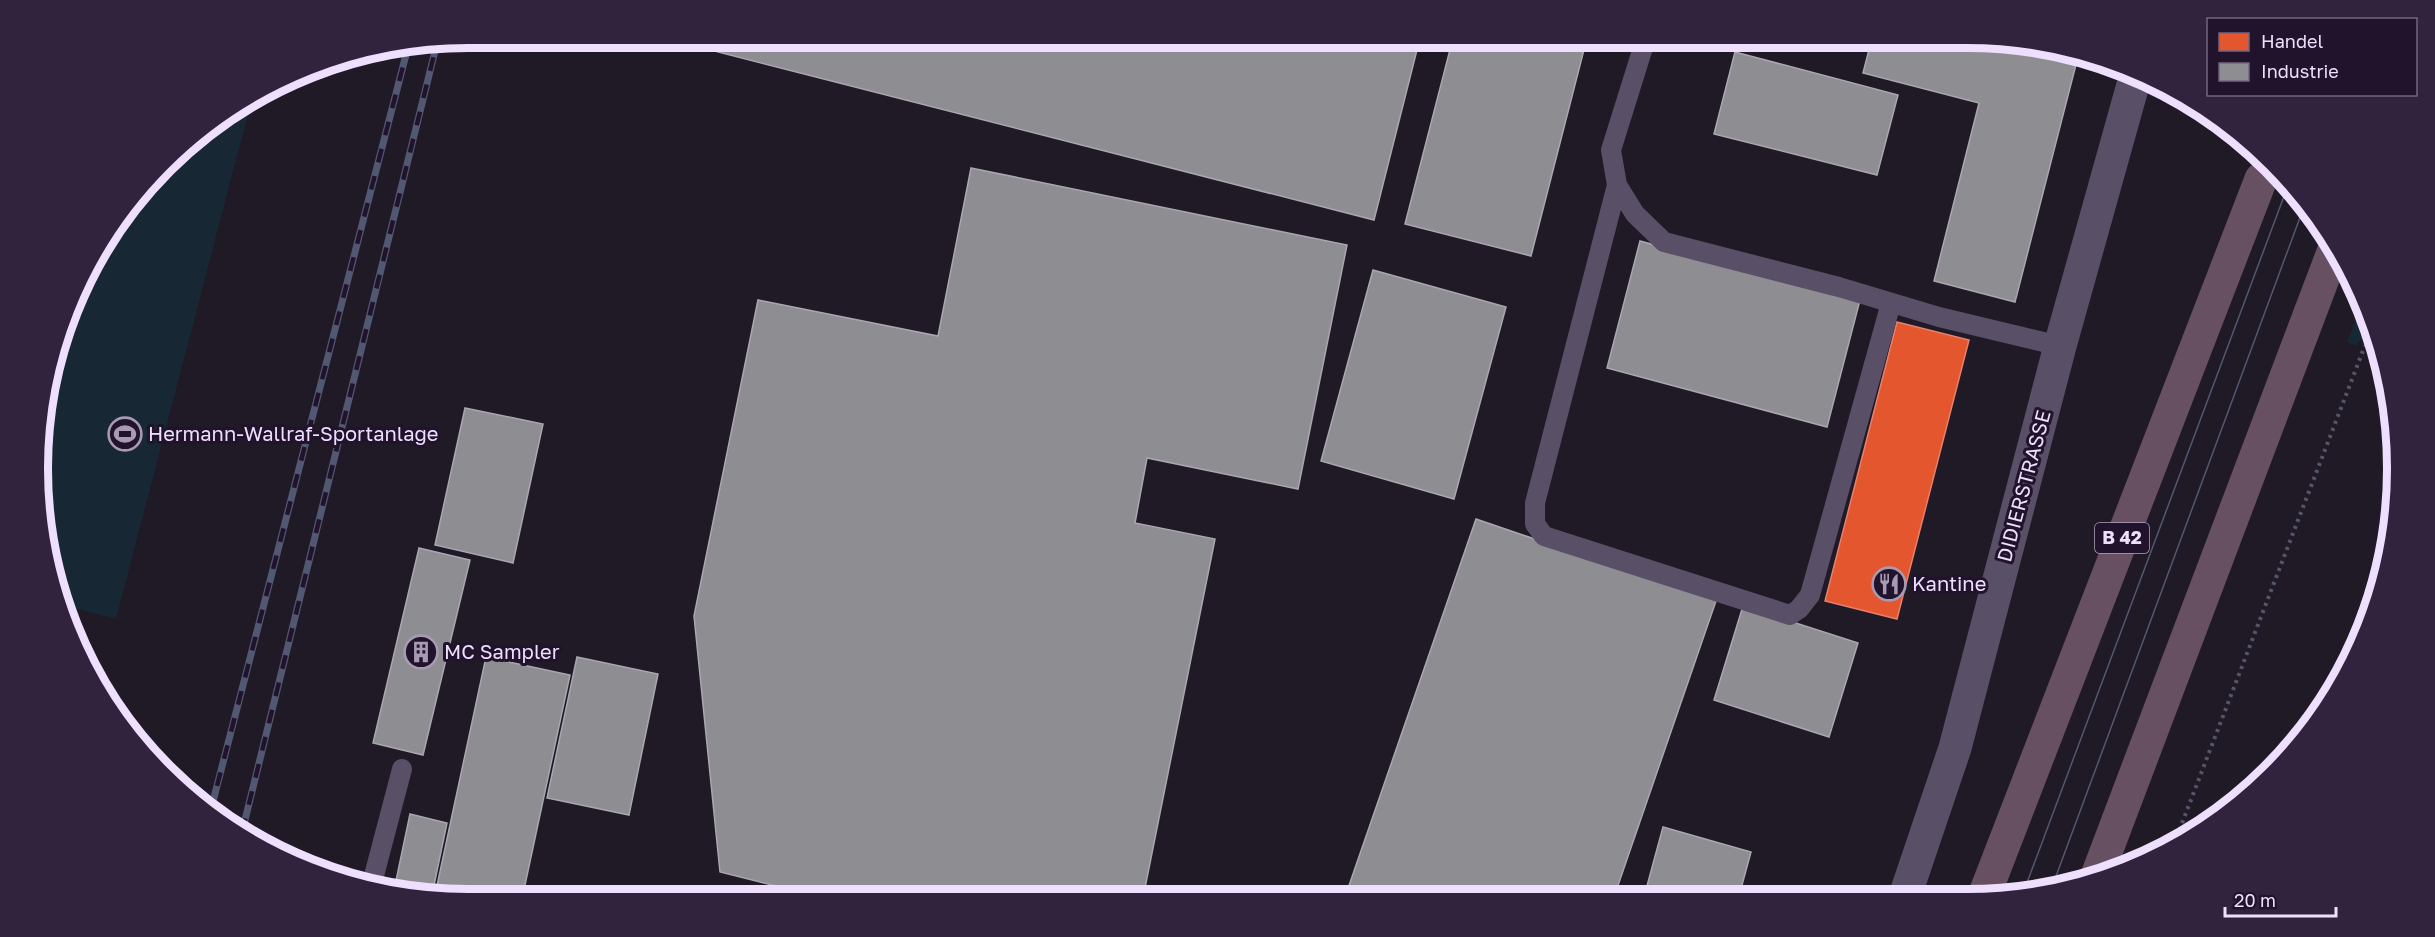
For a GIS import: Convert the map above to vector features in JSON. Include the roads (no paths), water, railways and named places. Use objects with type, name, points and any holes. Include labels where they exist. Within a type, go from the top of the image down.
[{"type":"highway","name":"B 42","points":[[1987,888],[2261,179]]},
{"type":"highway","points":[[2100,868],[2331,258]]},
{"type":"street","name":"DIDIERSTRASSE","points":[[1907,889],[1954,748],[2060,346],[2134,83]]},
{"type":"lane","points":[[1643,48],[1611,150],[1617,185],[1635,214],[1664,242],[1940,317],[2060,346]]},
{"type":"lane","points":[[1617,185],[1535,503],[1535,524],[1544,536],[1790,615],[1799,609],[1810,595],[1891,303]]},
{"type":"lane","points":[[373,878],[402,769]]},
{"type":"tram line","points":[[2026,884],[2285,194]]},
{"type":"tram line","points":[[2055,880],[2301,215]]},
{"type":"railway","points":[[244,824],[435,50]]},
{"type":"railway","points":[[213,802],[406,53]]},
{"type":"place","name":"Hermann-Wallraf-Sportanlage","points":[[125,434]]},
{"type":"place","name":"Kantine","points":[[1889,584]]},
{"type":"place","name":"MC Sampler","points":[[421,652]]}]
